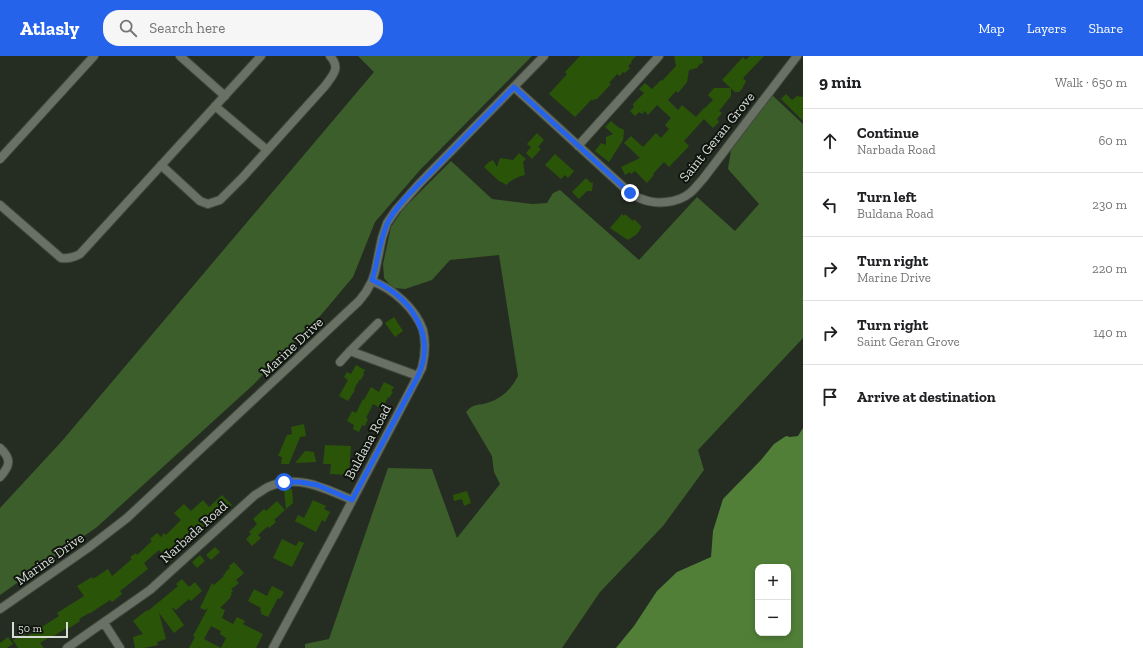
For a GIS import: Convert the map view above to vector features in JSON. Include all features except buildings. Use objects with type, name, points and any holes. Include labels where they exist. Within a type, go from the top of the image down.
[{"type":"street","points":[[0,159],[94,56]]},
{"type":"street","points":[[180,56],[225,96]]},
{"type":"street","points":[[0,205],[61,258],[74,258],[80,254],[261,56]]},
{"type":"street","points":[[161,165],[200,201],[208,204],[220,200],[243,177],[325,86],[334,74],[335,64],[330,56]]},
{"type":"street","name":"Marine Drive","points":[[0,610],[88,548],[127,518],[359,301],[366,292],[372,280],[382,238],[387,224],[396,210],[544,56]]},
{"type":"street","points":[[578,146],[659,56]]},
{"type":"street","name":"Saint Geran Grove","points":[[514,87],[625,189],[642,200],[654,203],[679,199],[689,194],[703,179],[797,56]]},
{"type":"street","points":[[215,106],[267,150]]},
{"type":"street","name":"Buldana Road","points":[[273,648],[422,368],[425,345],[423,331],[418,321],[400,298],[387,288],[372,280]]},
{"type":"street","points":[[340,362],[378,323]]},
{"type":"street","points":[[350,351],[418,376]]},
{"type":"street","points":[[0,448],[7,455],[8,464],[7,469],[0,477]]},
{"type":"street","name":"Narbada Road","points":[[67,648],[150,590],[255,495],[268,487],[284,482],[300,482],[317,485],[352,500]]},
{"type":"street","points":[[104,623],[120,648]]},
{"type":"shaded area","points":[[358,56],[532,56],[420,170],[375,222],[353,277],[321,315],[253,385],[97,527],[0,595],[0,508],[62,441],[374,72]]},
{"type":"shaded area","points":[[772,95],[803,124],[803,338],[698,450],[704,470],[663,526],[600,592],[562,648],[305,648],[305,644],[329,639],[388,468],[432,469],[457,538],[500,484],[494,472],[492,456],[466,412],[474,406],[484,404],[502,396],[518,376],[499,255],[450,260],[432,280],[405,289],[394,288],[384,278],[383,264],[391,227],[403,209],[451,161],[492,199],[532,204],[547,203],[553,193],[560,190],[639,260],[697,197],[735,231],[759,204],[728,169],[731,150]]},
{"type":"shaded area","points":[[803,428],[803,648],[616,648],[634,626],[657,591],[677,572],[711,557],[713,531],[723,499],[761,460],[774,444],[786,436],[798,436]]},
{"type":"route","points":[[284,482],[300,482],[317,485],[352,500],[418,376],[422,368],[424,358],[425,345],[423,331],[418,321],[403,301],[387,288],[372,280],[382,238],[387,224],[396,210],[419,184],[514,87],[630,193]]}]
